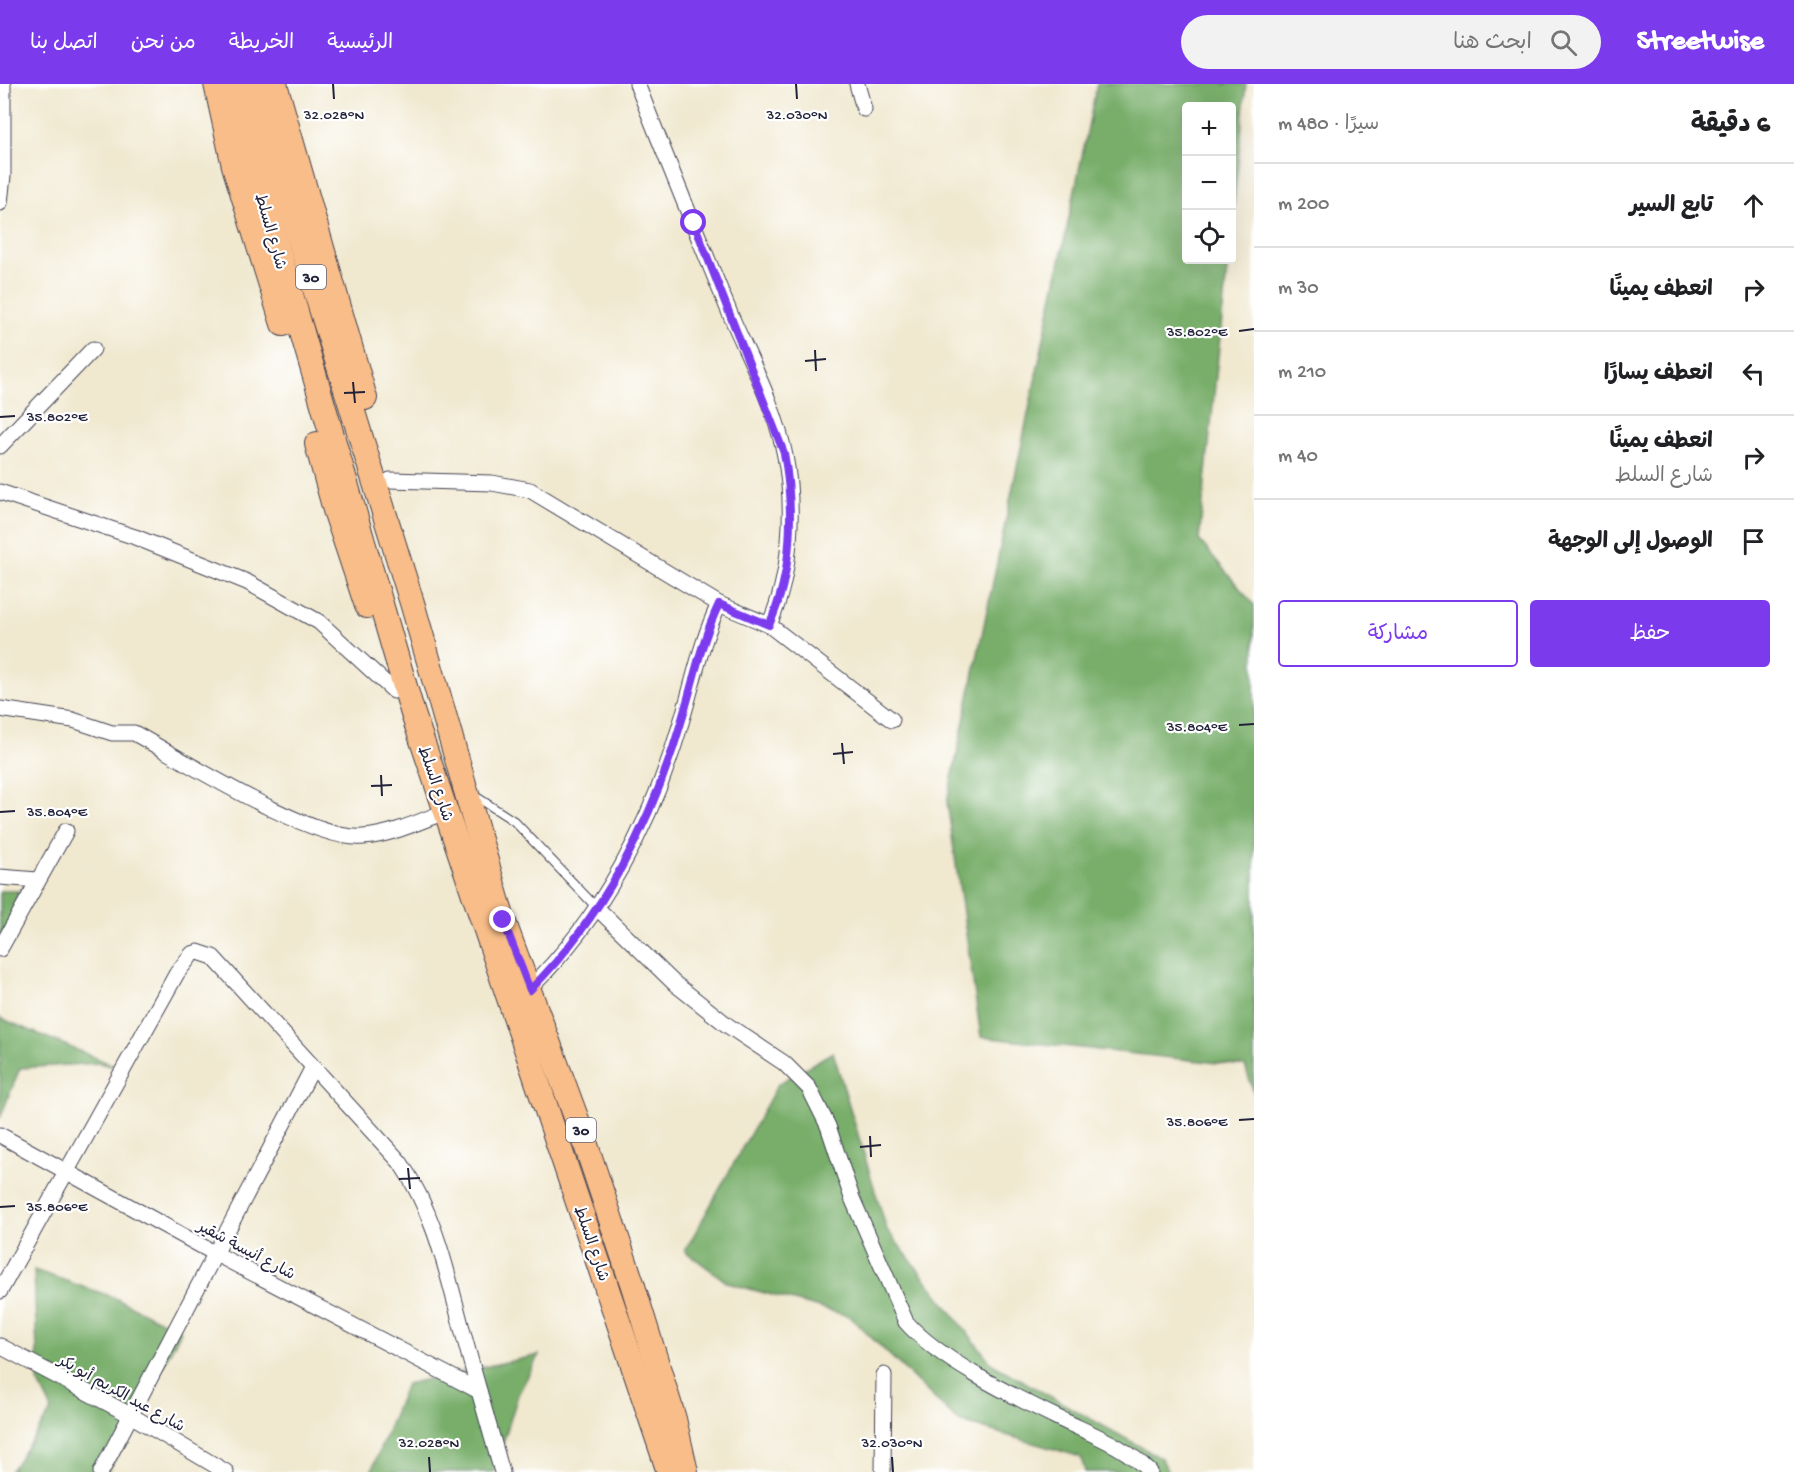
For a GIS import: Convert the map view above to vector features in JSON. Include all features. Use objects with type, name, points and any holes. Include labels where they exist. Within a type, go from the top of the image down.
[{"type":"main road","points":[[216,84],[234,166],[308,410],[335,510],[420,765],[443,802]]},
{"type":"main road","name":"شارع السلط","points":[[234,84],[251,157],[413,714],[511,1009],[621,1323],[669,1472]]},
{"type":"main road","name":"شارع السلط","points":[[255,84],[275,158],[380,474],[434,625],[443,711],[503,920],[583,1136],[633,1286],[674,1419],[687,1472]]},
{"type":"main road","points":[[275,84],[380,474]]},
{"type":"street","points":[[0,203],[3,176],[3,84]]},
{"type":"street","points":[[637,84],[757,378],[784,453],[789,500],[786,569],[782,596],[769,625]]},
{"type":"street","points":[[857,84],[864,109]]},
{"type":"street","points":[[0,446],[93,349]]},
{"type":"street","points":[[380,474],[492,483],[530,490],[719,604],[769,625],[892,720]]},
{"type":"street","points":[[0,492],[145,540],[247,582],[319,621],[394,692]]},
{"type":"street","points":[[530,990],[554,966],[597,908],[627,857],[655,798],[681,725],[699,653],[719,604]]},
{"type":"street","points":[[0,709],[73,720],[112,733],[134,733],[276,809],[332,834],[361,838],[381,834],[443,802]]},
{"type":"street","points":[[0,950],[66,831]]},
{"type":"street","points":[[0,878],[37,880]]},
{"type":"street","points":[[597,908],[682,989],[727,1025],[777,1057],[809,1088],[828,1126],[852,1198],[901,1311],[906,1322],[918,1336],[965,1367],[1055,1417],[1120,1446],[1150,1472]]},
{"type":"street","points":[[0,1291],[177,973],[192,954],[205,953],[213,957],[400,1162],[420,1195],[443,1257],[502,1472]]},
{"type":"street","points":[[100,1472],[132,1416],[313,1067]]},
{"type":"street","name":"شارع أنيسة شقير","points":[[0,1135],[216,1254],[479,1392]]},
{"type":"street","name":"شارع عبد الكريم أبو بكر","points":[[0,1346],[132,1416],[226,1472]]},
{"type":"street","points":[[883,1472],[884,1375]]},
{"type":"lane","points":[[465,791],[501,810],[514,821],[597,908]]},
{"type":"green space","points":[[1097,84],[1246,84],[1236,183],[1236,102],[1182,102],[1182,264],[1228,264],[1199,540],[1254,605],[1254,1093],[1245,1066],[981,1037],[947,802]]},
{"type":"green space","points":[[0,891],[19,891],[0,950]]},
{"type":"green space","points":[[0,1018],[125,1070],[99,1063],[20,1068],[0,1118]]},
{"type":"green space","points":[[833,1052],[887,1230],[992,1364],[1161,1458],[1169,1472],[1085,1472],[1081,1457],[958,1421],[849,1316],[728,1283],[685,1251],[778,1084]]},
{"type":"green space","points":[[34,1270],[113,1297],[181,1331],[108,1472],[10,1472],[52,1410],[38,1381]]},
{"type":"green space","points":[[539,1355],[518,1395],[494,1472],[371,1472],[406,1384]]},
{"type":"route","points":[[503,920],[530,990],[554,966],[597,908],[627,857],[655,798],[668,763],[681,725],[699,653],[719,604],[769,625],[782,596],[789,527],[788,475],[784,453],[770,411],[694,223]]}]
